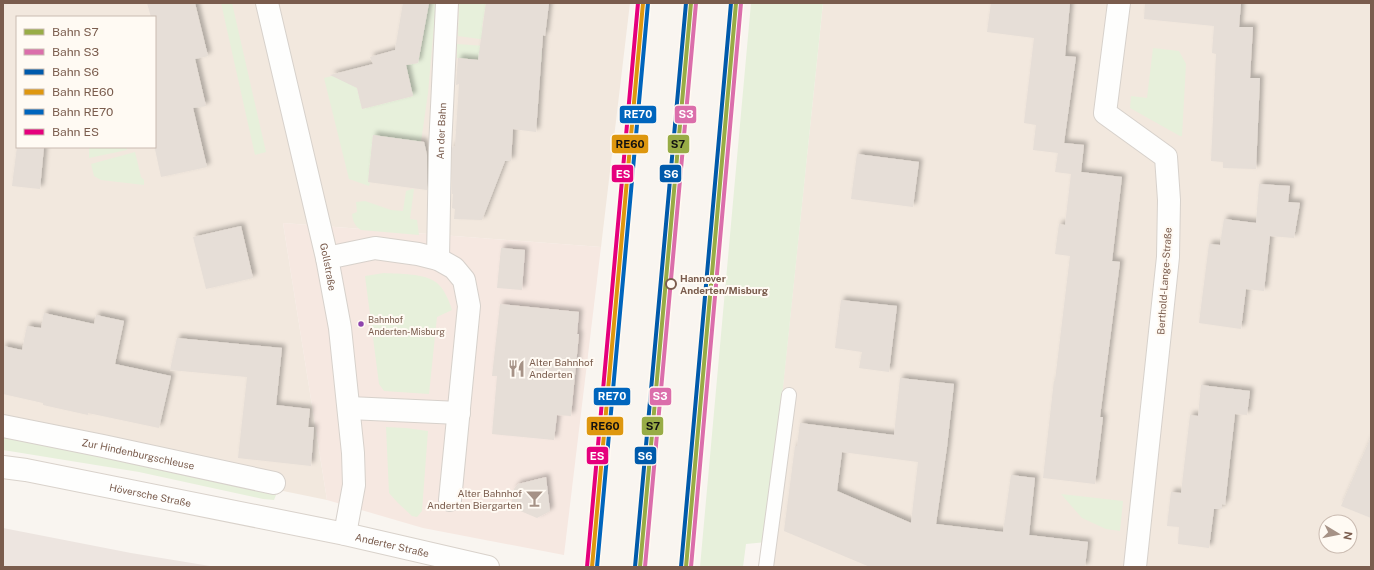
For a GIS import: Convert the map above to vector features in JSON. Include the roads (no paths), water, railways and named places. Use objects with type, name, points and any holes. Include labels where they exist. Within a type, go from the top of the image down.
[{"type":"street","name":"Gollstraße","points":[[267,3],[327,258],[340,328],[349,408],[354,485],[345,534]]},
{"type":"street","name":"An der Bahn","points":[[438,259],[440,148],[447,3]]},
{"type":"street","name":"Berthold-Lange-Straße","points":[[1119,3],[1105,113],[1166,156],[1169,200],[1168,257],[1135,567]]},
{"type":"street","points":[[327,258],[375,248],[418,254],[438,259],[454,268],[464,280],[469,306],[450,500]]},
{"type":"street","points":[[349,408],[459,412]]},
{"type":"street","name":"Zur Hindenburgschleuse","points":[[3,426],[274,483]]},
{"type":"street","name":"Höversche Straße","points":[[3,467],[26,470],[297,525]]},
{"type":"street","name":"Anderter Straße","points":[[297,525],[345,534],[488,567]]},
{"type":"lane","points":[[766,567],[789,394]]},
{"type":"rail line","name":"ES","points":[[587,567],[638,3]]},
{"type":"rail line","name":"RE60","points":[[592,567],[643,3]]},
{"type":"rail line","name":"RE70","points":[[597,567],[648,3]]},
{"type":"rail line","name":"S6","points":[[635,567],[686,3]]},
{"type":"rail line","name":"S7","points":[[640,567],[691,3]]},
{"type":"rail line","name":"S3","points":[[645,567],[696,3]]},
{"type":"rail line","name":"S6","points":[[681,567],[731,3]]},
{"type":"rail line","name":"S7","points":[[686,567],[736,3]]},
{"type":"rail line","name":"S3","points":[[691,567],[741,3]]},
{"type":"place","name":"Hannover Anderten/Misburg","points":[[671,284]]},
{"type":"place","name":"Bahnhof Anderten-Misburg","points":[[361,324]]},
{"type":"place","name":"Alter Bahnhof Anderten","points":[[516,368]]},
{"type":"place","name":"Alter Bahnhof Anderten Biergarten","points":[[535,499]]}]
